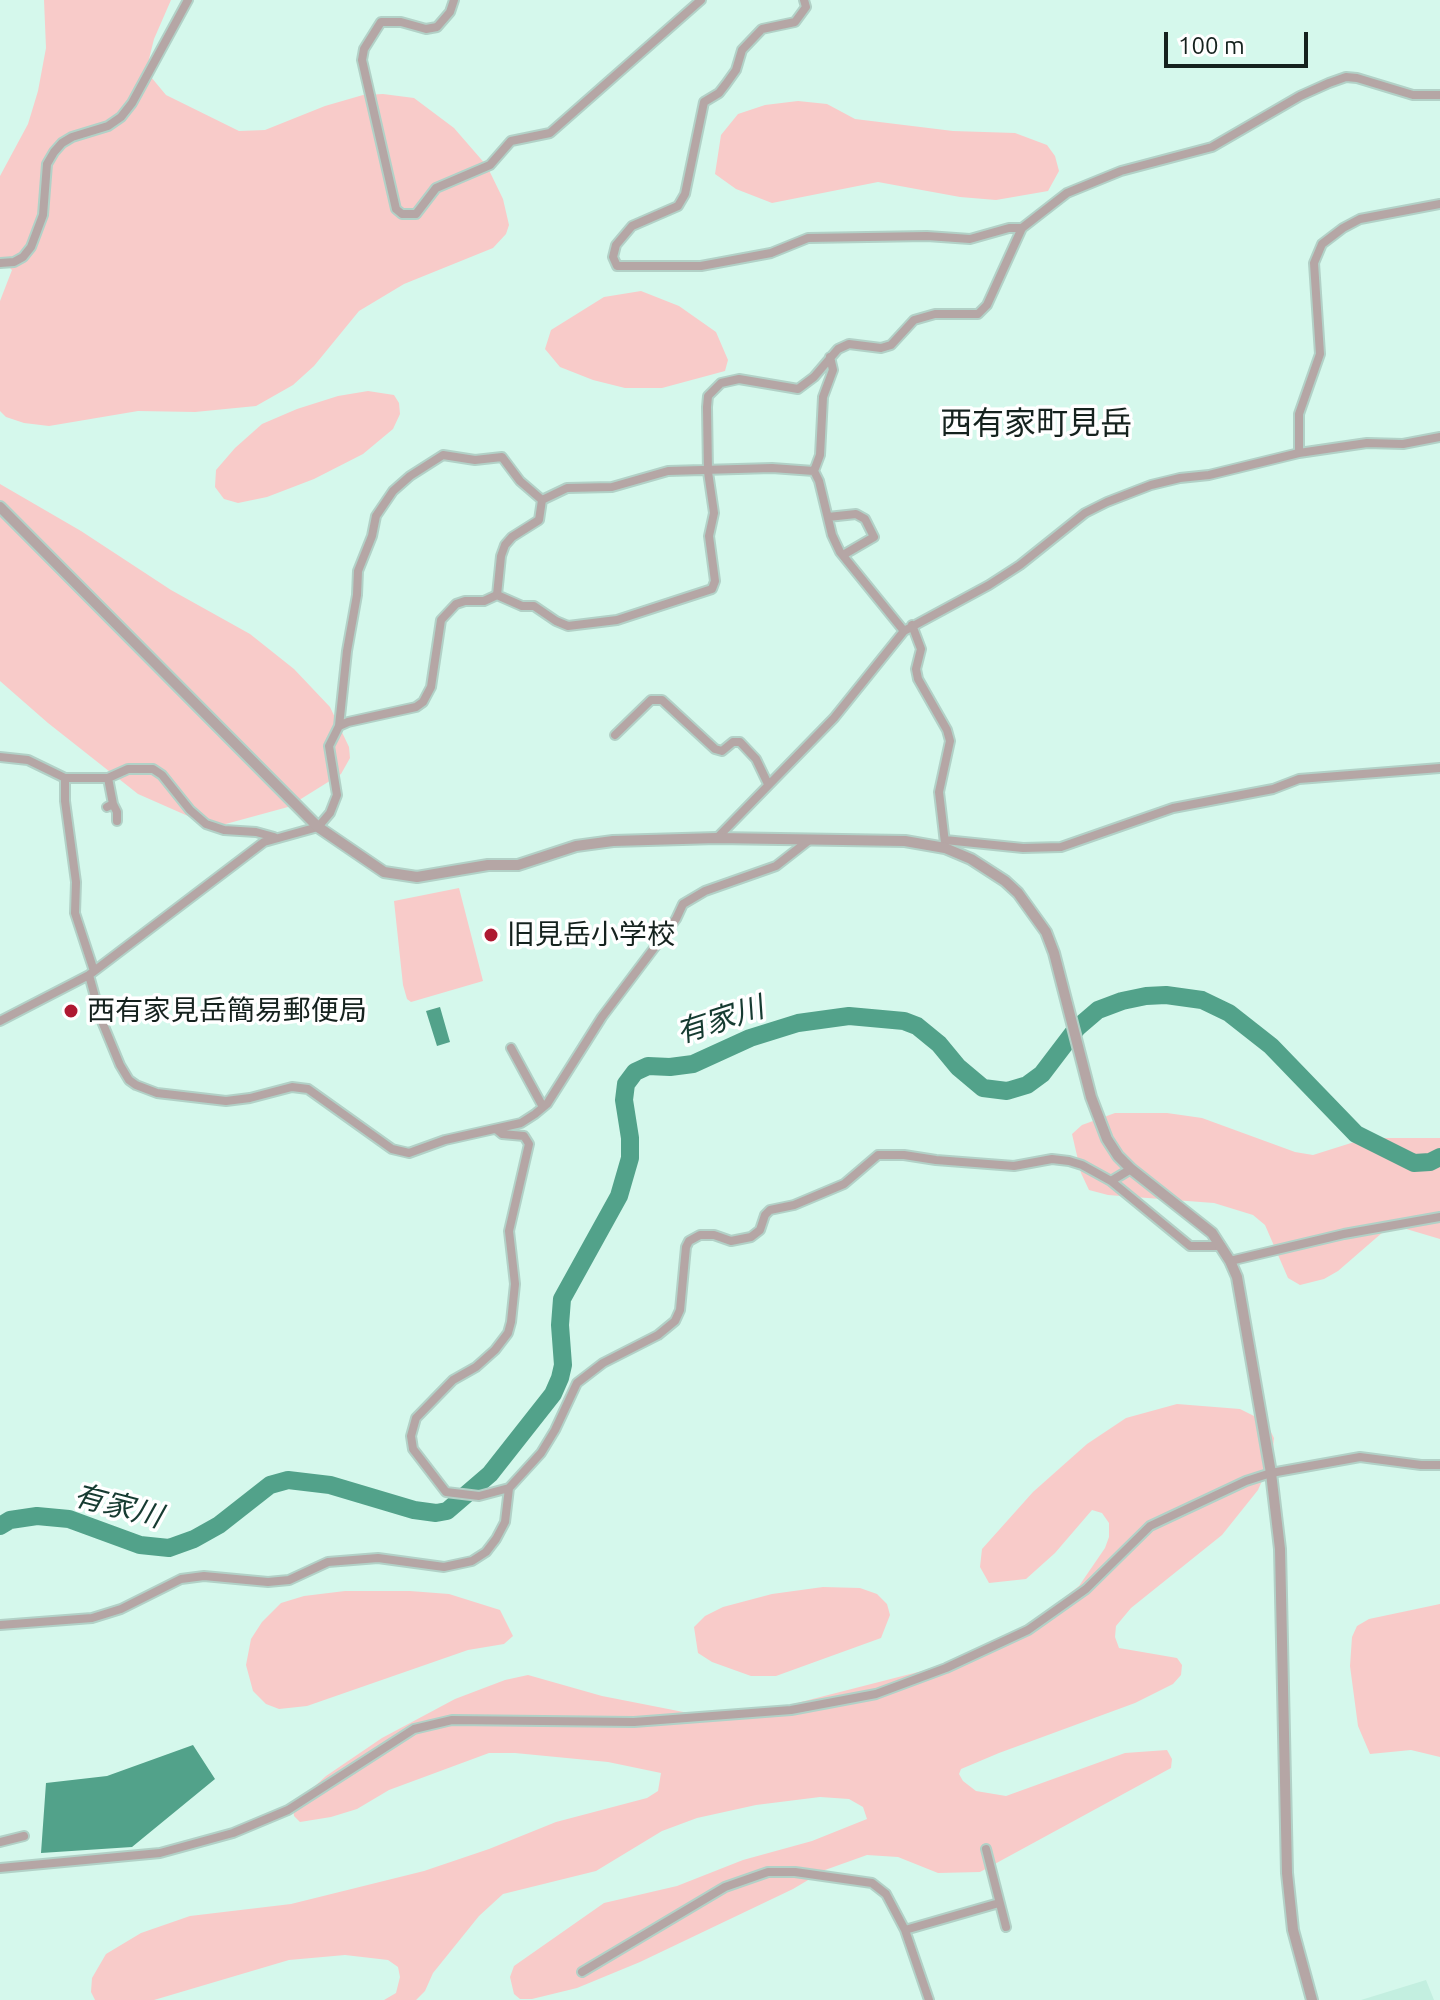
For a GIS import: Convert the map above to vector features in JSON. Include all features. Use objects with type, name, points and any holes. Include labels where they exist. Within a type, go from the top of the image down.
[{"type":"street","points":[[0,263],[14,262],[31,247],[43,215],[47,164],[54,152],[72,137],[108,126],[121,117],[132,103],[188,0]]},
{"type":"street","points":[[454,0],[450,12],[437,27],[426,29],[401,22],[381,22],[364,49],[362,60],[396,209],[402,214],[416,214],[436,188],[490,165],[511,141],[550,133],[701,0]]},
{"type":"street","points":[[804,0],[806,7],[795,22],[762,29],[742,50],[736,70],[719,93],[704,102],[685,194],[678,206],[632,226],[616,245],[613,257],[617,266],[701,266],[771,253],[808,238],[927,236],[970,239],[1009,228],[1022,228]]},
{"type":"street","points":[[339,726],[416,707],[423,702],[431,687],[441,620],[456,604],[484,601],[497,595],[522,606],[534,606],[568,626],[617,620],[712,589],[715,581],[709,536],[714,513],[708,472],[708,396],[721,383],[739,379],[798,389],[814,377],[830,357],[849,344],[866,347],[891,345],[914,320],[935,314],[978,314],[987,305],[1022,228],[1067,193],[1121,171],[1212,147],[1300,96],[1346,77],[1413,95],[1440,95]]},
{"type":"street","points":[[1299,453],[1299,414],[1320,354],[1314,263],[1322,244],[1360,219],[1440,204]]},
{"type":"street","points":[[830,357],[833,370],[823,397],[820,455],[814,471],[832,535],[843,555],[908,628],[921,649],[916,669],[918,679],[942,719],[950,741],[939,792],[945,844]]},
{"type":"street","points":[[717,838],[834,718],[908,628],[1020,565],[1085,513],[1165,481],[1209,475],[1299,453],[1367,443],[1403,444],[1440,437]]},
{"type":"street","points":[[0,1021],[92,973],[264,842],[318,827],[336,804],[329,746],[339,726],[358,571],[372,536],[376,516],[393,491],[443,455],[475,460],[498,457],[506,459],[520,481],[542,500]]},
{"type":"street","points":[[542,500],[567,488],[612,487],[668,471],[772,468],[814,471]]},
{"type":"street","points":[[497,595],[505,545],[539,520],[542,500]]},
{"type":"street","points":[[0,507],[318,827],[371,866],[400,877],[488,865],[518,865],[594,842],[717,838],[1061,847],[1173,808],[1273,789],[1299,779],[1440,768]]},
{"type":"street","points":[[828,517],[856,514],[865,519],[874,537],[843,555]]},
{"type":"street","points":[[615,735],[651,700],[662,700],[715,749],[722,751],[733,742],[740,742],[756,759],[768,784]]},
{"type":"street","points":[[0,757],[28,760],[65,778],[108,778],[128,769],[153,769],[206,824],[224,830],[256,832],[274,837]]},
{"type":"street","points":[[65,778],[65,801],[76,882],[75,913],[101,1019],[129,1080],[157,1093],[226,1101],[292,1087],[308,1089],[401,1153],[521,1123],[543,1107],[602,1017],[676,919],[683,904],[705,891],[776,866],[808,841]]},
{"type":"street","points":[[108,778],[110,806],[117,812],[117,821]]},
{"type":"street","points":[[945,844],[987,868],[1018,893],[1046,932],[1091,1097],[1107,1139],[1131,1169],[1201,1222],[1230,1261],[1241,1294],[1271,1473],[1280,1549],[1289,1900],[1300,1962],[1312,2000]]},
{"type":"street","points":[[511,1048],[543,1107]]},
{"type":"street","points":[[496,1129],[502,1134],[524,1136],[529,1144],[509,1231],[515,1284],[508,1333],[476,1367],[453,1380],[416,1418],[412,1427],[413,1449],[439,1487],[453,1494],[471,1497],[509,1488],[541,1453],[577,1383],[590,1372],[658,1335],[675,1321],[680,1310],[686,1247],[694,1237],[708,1234],[731,1241],[751,1237],[760,1230],[770,1210],[794,1205],[844,1184],[878,1155],[1014,1166],[1052,1159],[1069,1161],[1111,1181],[1190,1246],[1221,1246]]},
{"type":"street","points":[[1111,1181],[1131,1169]]},
{"type":"street","points":[[1230,1261],[1344,1234],[1440,1217]]},
{"type":"street","points":[[0,1868],[160,1853],[233,1833],[288,1810],[414,1729],[452,1720],[634,1722],[791,1710],[876,1694],[946,1668],[1028,1630],[1086,1589],[1150,1526],[1246,1481],[1271,1473],[1360,1457],[1440,1465]]},
{"type":"street","points":[[0,1625],[92,1618],[121,1609],[181,1579],[204,1576],[268,1582],[289,1580],[328,1562],[378,1558],[444,1567],[472,1561],[486,1552],[505,1522],[509,1488]]},
{"type":"street","points":[[0,1842],[24,1836]]},
{"type":"street","points":[[986,1849],[1006,1927]]},
{"type":"street","points":[[582,1972],[725,1887],[768,1872],[795,1872],[872,1883],[886,1894],[905,1930],[929,2000]]},
{"type":"street","points":[[905,1930],[999,1903]]},
{"type":"shaded area","points":[[44,0],[171,0],[154,39],[147,67],[151,77],[166,95],[239,131],[265,130],[325,106],[363,95],[414,98],[454,128],[487,166],[503,199],[509,225],[506,234],[493,248],[404,284],[359,311],[314,366],[293,385],[256,406],[195,412],[138,411],[49,426],[6,417],[0,411],[0,301],[12,270],[0,258],[0,176],[28,124],[38,91],[46,48]]},
{"type":"shaded area","points":[[798,101],[827,104],[855,119],[953,131],[1015,133],[1047,145],[1055,156],[1059,171],[1048,191],[996,200],[960,197],[878,182],[772,203],[736,189],[715,174],[721,135],[738,114],[765,105]]},
{"type":"shaded area","points":[[641,291],[679,306],[716,332],[728,360],[725,371],[662,388],[625,388],[560,367],[545,349],[551,330],[604,297]]},
{"type":"shaded area","points":[[368,391],[394,395],[400,414],[393,429],[363,454],[314,479],[267,497],[238,503],[224,499],[215,487],[216,470],[262,424],[338,396]]},
{"type":"shaded area","points":[[0,484],[81,531],[171,590],[250,634],[294,669],[330,707],[349,747],[350,758],[341,774],[288,807],[222,825],[197,820],[138,794],[48,723],[0,681]]},
{"type":"shaded area","points":[[459,888],[483,981],[411,1002],[403,985],[394,901]]},
{"type":"shaded area","points":[[440,1007],[450,1042],[437,1046],[426,1011]]},
{"type":"shaded area","points":[[1115,1113],[1167,1113],[1202,1118],[1295,1152],[1313,1155],[1367,1138],[1440,1138],[1440,1239],[1403,1228],[1383,1232],[1338,1271],[1324,1279],[1300,1285],[1288,1278],[1265,1225],[1253,1215],[1214,1203],[1108,1195],[1089,1190],[1081,1173],[1072,1134],[1082,1125]]},
{"type":"shaded area","points":[[1177,1404],[1240,1409],[1266,1422],[1274,1438],[1272,1458],[1258,1490],[1222,1535],[1131,1608],[1116,1626],[1115,1637],[1119,1648],[1177,1658],[1182,1665],[1181,1675],[1173,1684],[1135,1703],[999,1753],[961,1769],[959,1774],[976,1791],[1006,1796],[1125,1753],[1167,1750],[1172,1759],[1171,1768],[980,1872],[938,1873],[898,1857],[867,1855],[825,1870],[793,1889],[640,1962],[577,1988],[532,1999],[520,1999],[514,1994],[510,1977],[514,1966],[604,1903],[677,1886],[743,1860],[812,1841],[867,1819],[863,1807],[849,1799],[820,1797],[756,1805],[697,1818],[662,1831],[596,1871],[503,1894],[479,1916],[433,1973],[425,1991],[416,2000],[384,2000],[396,1993],[400,1977],[398,1967],[388,1960],[345,1955],[289,1960],[154,2000],[95,2000],[91,1992],[92,1978],[106,1954],[141,1933],[190,1916],[291,1904],[424,1871],[556,1822],[647,1798],[658,1791],[661,1773],[608,1762],[489,1753],[389,1790],[357,1809],[300,1822],[294,1816],[293,1806],[326,1776],[382,1738],[455,1699],[505,1680],[528,1675],[602,1696],[719,1719],[750,1715],[922,1671],[991,1646],[1042,1615],[1079,1586],[1105,1548],[1109,1523],[1102,1513],[1092,1510],[1055,1553],[1026,1579],[989,1583],[980,1567],[982,1549],[1033,1492],[1087,1444],[1126,1418]]},
{"type":"shaded area","points":[[823,1587],[860,1588],[877,1594],[887,1604],[890,1615],[881,1638],[776,1676],[751,1676],[712,1662],[698,1653],[694,1627],[705,1616],[723,1607],[772,1594]]},
{"type":"shaded area","points":[[345,1591],[449,1594],[500,1610],[513,1636],[504,1644],[468,1650],[307,1706],[279,1709],[266,1704],[253,1691],[246,1665],[251,1639],[262,1622],[281,1603],[304,1596]]},
{"type":"shaded area","points":[[1440,1604],[1440,1757],[1411,1750],[1370,1754],[1358,1726],[1350,1666],[1352,1637],[1357,1626],[1369,1619]]},
{"type":"shaded area","points":[[193,1745],[215,1779],[132,1847],[41,1853],[46,1783],[107,1776]]},
{"type":"shaded area","points":[[1426,1980],[1434,2000],[1361,2000]]},
{"type":"waterway","name":"有家川","points":[[0,1526],[10,1520],[37,1516],[69,1519],[140,1545],[169,1548],[219,1525],[270,1485],[288,1480],[330,1485],[414,1510],[447,1511],[490,1474],[553,1394],[560,1378],[563,1365],[562,1299],[619,1196],[630,1158],[624,1100],[626,1084],[635,1072],[648,1066],[693,1064],[750,1038],[798,1023],[849,1016],[904,1021],[917,1026],[939,1044],[958,1067],[983,1088],[1007,1091],[1027,1085],[1042,1074],[1077,1028],[1098,1010],[1146,996],[1166,995],[1202,1000],[1229,1013],[1271,1046],[1356,1134],[1414,1163],[1430,1162],[1440,1157]]},
{"type":"place","name":"旧見岳小学校","points":[[491,935]]},
{"type":"place","name":"西有家見岳簡易郵便局","points":[[71,1011]]},
{"type":"district","name":"西有家町見岳","points":[[1036,423]]}]
